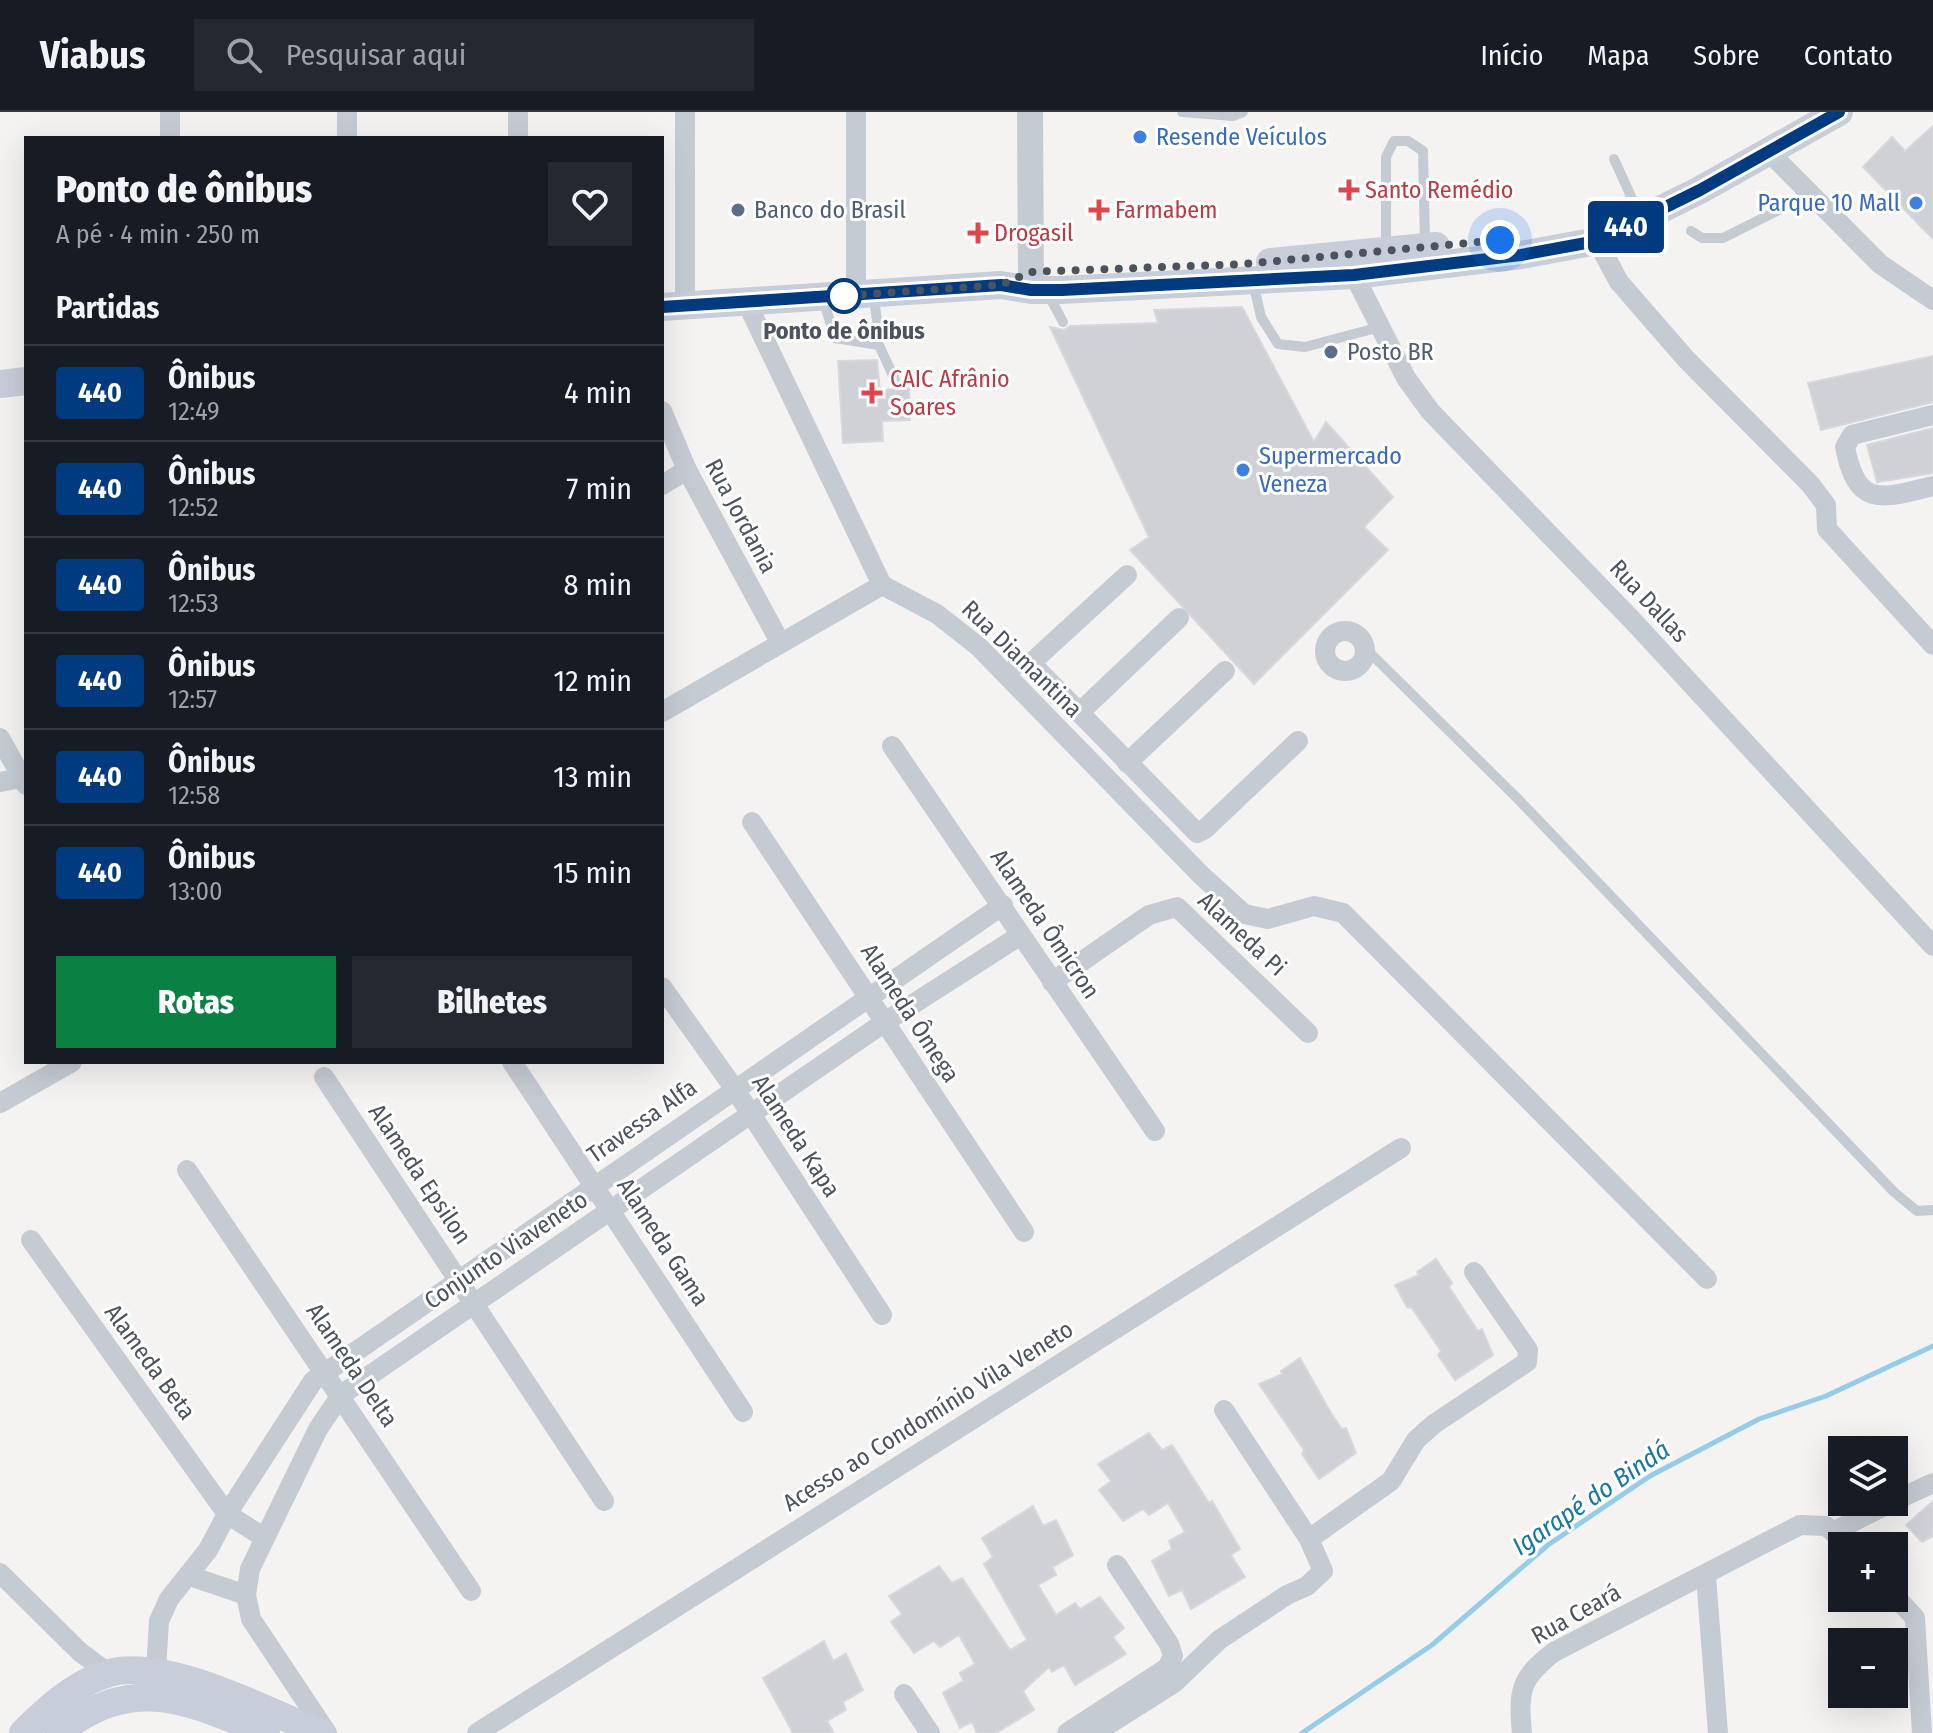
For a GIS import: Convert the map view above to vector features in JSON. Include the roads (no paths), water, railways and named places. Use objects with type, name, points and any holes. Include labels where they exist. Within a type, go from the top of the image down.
[{"type":"main road","points":[[1036,284],[1500,240],[1590,224],[1801,112]]},
{"type":"main road","points":[[674,306],[1001,285],[1253,282],[1354,275],[1521,255],[1597,241],[1700,190],[1839,112]]},
{"type":"main road","points":[[0,384],[24,381]]},
{"type":"main road","points":[[23,1733],[64,1696],[108,1673],[156,1671],[321,1733]]},
{"type":"main road","points":[[58,1733],[100,1706],[126,1698],[153,1695],[206,1708],[266,1733]]},
{"type":"street","points":[[170,112],[170,136]]},
{"type":"street","points":[[347,112],[347,136]]},
{"type":"street","points":[[518,112],[518,136]]},
{"type":"street","points":[[674,306],[685,112]]},
{"type":"street","points":[[856,112],[864,295]]},
{"type":"street","points":[[1030,112],[1036,284]]},
{"type":"street","points":[[1767,150],[1880,264],[1933,300]]},
{"type":"street","points":[[1597,241],[1619,282],[1686,359],[1810,484],[1826,505],[1827,529],[1933,645]]},
{"type":"street","name":"Rua Dallas","points":[[1354,275],[1406,378],[1430,411],[1633,621],[1933,946]]},
{"type":"street","points":[[664,711],[882,585],[746,301]]},
{"type":"street","points":[[1933,415],[1852,435],[1845,447],[1849,469],[1867,492],[1879,498],[1933,486]]},
{"type":"street","name":"Rua Jordania","points":[[664,416],[687,470],[780,642]]},
{"type":"street","points":[[664,484],[687,470]]},
{"type":"street","points":[[1031,663],[1127,575]]},
{"type":"street","name":"Rua Diamantina","points":[[882,585],[937,614],[1003,673],[1201,875],[1244,914],[1257,919],[1314,906],[1343,913],[1707,1279]]},
{"type":"street","points":[[1079,713],[1179,618]]},
{"type":"street","points":[[1003,673],[1024,661],[1031,663],[1197,833],[1205,829],[1298,741]]},
{"type":"street","points":[[1127,763],[1225,671]]},
{"type":"street","points":[[0,738],[24,782],[0,782]]},
{"type":"street","name":"Alameda Ômicron","points":[[892,746],[1155,1131]]},
{"type":"street","name":"Alameda Ômega","points":[[752,822],[1024,1232]]},
{"type":"street","name":"Travessa Alfa","points":[[156,1671],[159,1621],[169,1599],[190,1576],[304,1392],[325,1372],[1003,905]]},
{"type":"street","name":"Alameda Pi","points":[[1052,982],[1149,915],[1182,908],[1308,1033]]},
{"type":"street","name":"Conjunto Viaveneto","points":[[246,1595],[250,1569],[318,1429],[341,1395],[885,1022],[1021,935]]},
{"type":"street","name":"Alameda Kapa","points":[[664,990],[734,1088],[882,1315]]},
{"type":"street","points":[[0,1103],[68,1064]]},
{"type":"street","name":"Alameda Gama","points":[[513,1064],[743,1412]]},
{"type":"street","name":"Alameda Epsilon","points":[[324,1077],[604,1501]]},
{"type":"street","name":"Acesso ao Condomínio Vila Veneto","points":[[481,1732],[1401,1148]]},
{"type":"street","name":"Alameda Delta","points":[[187,1170],[471,1591]]},
{"type":"street","name":"Alameda Beta","points":[[31,1240],[227,1514]]},
{"type":"street","points":[[1309,1539],[1391,1481],[1416,1440],[1434,1424],[1527,1362],[1528,1350],[1474,1272]]},
{"type":"street","points":[[1095,1733],[1174,1683],[1219,1640],[1287,1595],[1307,1586],[1323,1571],[1309,1539],[1224,1410]]},
{"type":"street","points":[[262,1462],[295,1476]]},
{"type":"street","points":[[1908,1495],[1933,1483]]},
{"type":"street","points":[[227,1514],[265,1538]]},
{"type":"street","points":[[1852,1532],[1874,1516]]},
{"type":"street","name":"Rua Ceará","points":[[1522,1733],[1519,1704],[1523,1682],[1535,1667],[1554,1652],[1800,1525],[1826,1526],[1833,1532]]},
{"type":"street","points":[[1067,1733],[1167,1668],[1173,1656],[1169,1644],[1117,1565]]},
{"type":"street","points":[[0,1573],[80,1652],[108,1673]]},
{"type":"street","points":[[190,1576],[246,1595],[251,1619],[327,1733]]},
{"type":"street","points":[[1706,1576],[1718,1733]]},
{"type":"street","points":[[1908,1610],[1933,1637]]},
{"type":"street","points":[[1915,1618],[1922,1733]]},
{"type":"street","points":[[904,1694],[930,1733]]},
{"type":"lane","points":[[1182,112],[1233,116],[1243,112]]},
{"type":"lane","points":[[1386,251],[1386,157],[1394,141],[1408,141],[1423,151],[1425,247]]},
{"type":"lane","points":[[1614,159],[1634,203]]},
{"type":"lane","points":[[1691,231],[1702,238],[1723,238],[1811,194]]},
{"type":"lane","points":[[1253,282],[1261,317],[1278,344],[1305,347],[1380,327]]},
{"type":"lane","points":[[1036,284],[1063,322]]},
{"type":"lane","points":[[864,295],[878,326],[874,342]]},
{"type":"lane","points":[[823,297],[835,338],[874,342],[885,354],[895,380]]},
{"type":"lane","points":[[1365,648],[1517,798],[1894,1192],[1917,1211],[1933,1210]]},
{"type":"waterway","name":"Igarapé do Bindá","points":[[1302,1733],[1432,1645],[1548,1545],[1650,1476],[1759,1419],[1826,1396],[1933,1346]]},
{"type":"place","name":"Resende Veículos","points":[[1140,137]]},
{"type":"place","name":"Santo Remédio","points":[[1349,190]]},
{"type":"place","name":"Parque 10 Mall","points":[[1916,203]]},
{"type":"place","name":"Banco do Brasil","points":[[738,210]]},
{"type":"place","name":"Farmabem","points":[[1099,210]]},
{"type":"place","name":"Drogasil","points":[[978,233]]},
{"type":"place","name":"Ponto de ônibus","points":[[844,296]]},
{"type":"place","name":"Posto BR","points":[[1331,352]]},
{"type":"place","name":"CAIC Afrânio Soares","points":[[872,393]]},
{"type":"place","name":"Supermercado Veneza","points":[[1243,470]]}]
